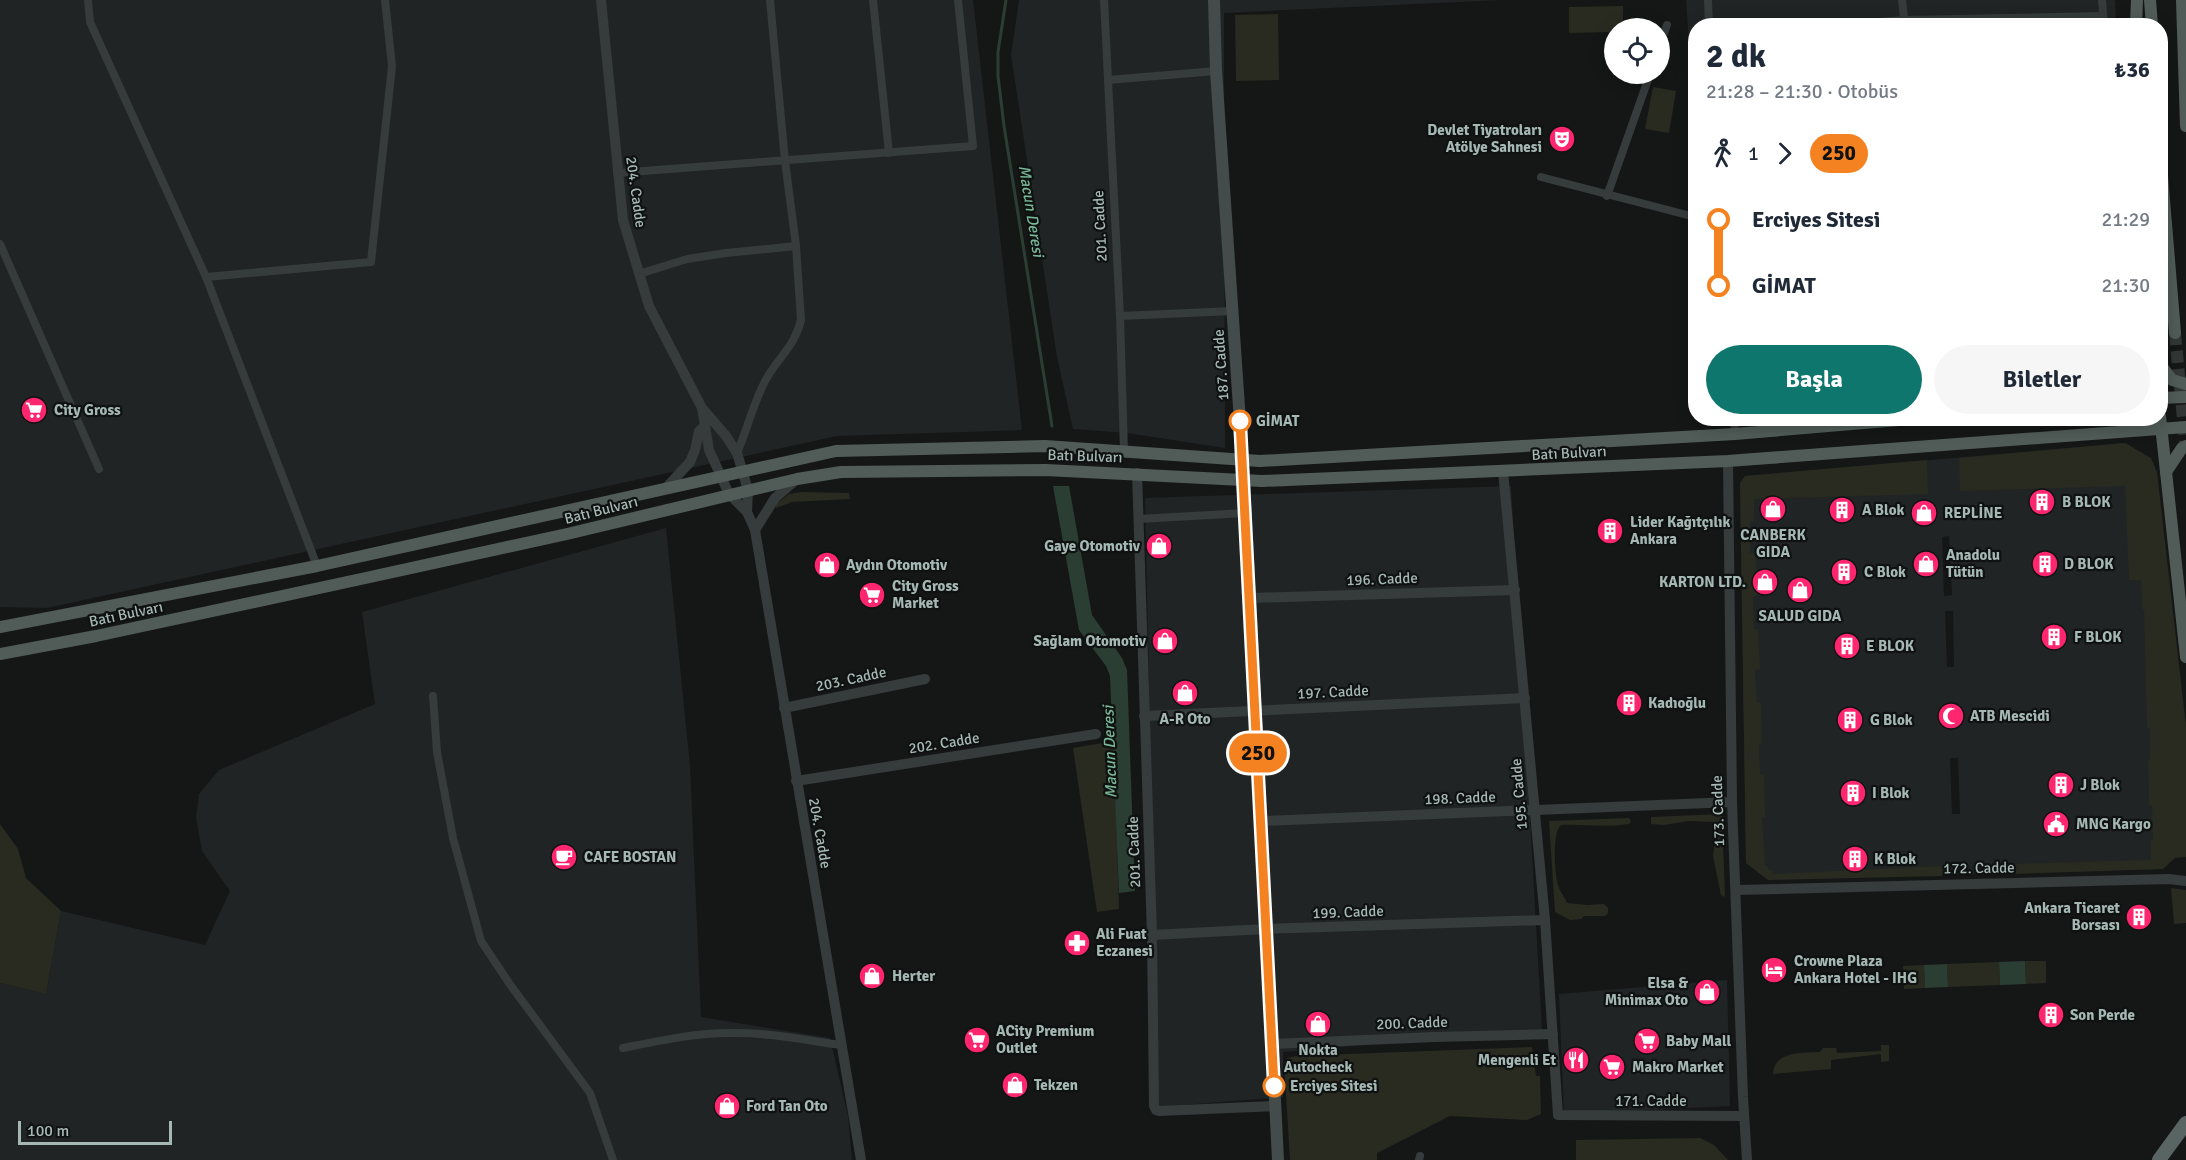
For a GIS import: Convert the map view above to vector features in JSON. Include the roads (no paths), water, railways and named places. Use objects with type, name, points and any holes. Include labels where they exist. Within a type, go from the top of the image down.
[{"type":"highway","points":[[2159,1160],[2186,1123]]},
{"type":"main road","name":"187. Cadde","points":[[1214,0],[1216,71],[1243,459],[1278,1160]]},
{"type":"main road","points":[[2136,18],[2137,0]]},
{"type":"main road","points":[[2150,0],[2151,18]]},
{"type":"main road","points":[[2182,0],[2186,20]]},
{"type":"main road","points":[[2182,0],[2186,126]]},
{"type":"main road","points":[[2168,248],[2175,333]]},
{"type":"main road","points":[[2168,375],[2172,380],[2186,384]]},
{"type":"main road","points":[[2168,398],[2186,397]]},
{"type":"main road","name":"Batı Bulvarı","points":[[2168,423],[2186,427]]},
{"type":"main road","name":"Batı Bulvarı","points":[[0,627],[317,566],[811,455],[864,449],[1005,445],[1272,460],[1735,434],[1829,426]]},
{"type":"main road","name":"Batı Bulvarı","points":[[0,654],[96,636],[396,572],[567,534],[729,494],[842,472],[1046,470],[1262,481],[1728,461],[2117,426]]},
{"type":"main road","points":[[2161,426],[2186,657]]},
{"type":"main road","points":[[2166,472],[2182,448],[2186,446]]},
{"type":"street","points":[[88,0],[90,22],[206,277],[317,566]]},
{"type":"street","points":[[206,277],[371,262],[392,66],[385,0]]},
{"type":"street","name":"204. Cadde","points":[[600,0],[622,220],[649,306],[702,408],[737,453],[748,490],[747,512]]},
{"type":"street","points":[[737,453],[759,392],[769,374],[787,352],[801,321],[801,294],[785,161],[770,0]]},
{"type":"street","points":[[873,0],[889,153]]},
{"type":"street","points":[[617,173],[973,146],[958,0]]},
{"type":"street","name":"201. Cadde","points":[[1104,0],[1120,316],[1124,451]]},
{"type":"street","points":[[1708,0],[1709,18]]},
{"type":"street","points":[[1902,0],[1904,18]]},
{"type":"street","points":[[2037,18],[2103,16],[2102,0]]},
{"type":"street","points":[[1108,80],[1216,71]]},
{"type":"street","points":[[1607,196],[1646,84]]},
{"type":"street","points":[[1540,177],[1688,215]]},
{"type":"street","points":[[0,246],[99,469]]},
{"type":"street","points":[[639,274],[687,259],[796,246]]},
{"type":"street","points":[[1120,316],[1233,311]]},
{"type":"street","name":"204. Cadde","points":[[702,408],[709,450],[729,494],[747,512],[754,530],[861,1160]]},
{"type":"street","points":[[666,488],[690,462],[696,450],[699,431],[705,426]]},
{"type":"street","points":[[1734,426],[1735,434]]},
{"type":"street","name":"173. Cadde","points":[[1728,461],[1732,802],[1744,1116],[1748,1160]]},
{"type":"street","name":"195. Cadde","points":[[1503,471],[1536,810],[1558,1115]]},
{"type":"street","name":"201. Cadde","points":[[1137,473],[1156,1110],[1275,1106]]},
{"type":"street","points":[[754,530],[774,498],[797,479]]},
{"type":"street","points":[[1138,519],[1245,513]]},
{"type":"street","name":"196. Cadde","points":[[1250,598],[1515,590]]},
{"type":"street","name":"203. Cadde","points":[[784,708],[925,679]]},
{"type":"street","points":[[433,696],[437,752],[453,838],[482,940],[590,1094],[613,1160]]},
{"type":"street","name":"197. Cadde","points":[[1144,716],[1525,698]]},
{"type":"street","name":"202. Cadde","points":[[796,781],[1096,735]]},
{"type":"street","name":"198. Cadde","points":[[1261,821],[1732,802]]},
{"type":"street","name":"172. Cadde","points":[[1736,890],[2169,879],[2186,881]]},
{"type":"street","name":"199. Cadde","points":[[1152,935],[1545,920]]},
{"type":"street","points":[[623,1048],[673,1038],[727,1033],[765,1034],[841,1045]]},
{"type":"street","name":"200. Cadde","points":[[1272,1044],[1553,1034]]},
{"type":"street","name":"171. Cadde","points":[[1558,1115],[1744,1116]]},
{"type":"waterway","name":"Macun Deresi","points":[[1006,0],[998,52],[998,76],[1052,426]]},
{"type":"tunnel","points":[[2175,333],[2186,451]]},
{"type":"place","name":"Devlet Tiyatroları Atölye Sahnesi","points":[[1562,139]]},
{"type":"place","name":"City Gross","points":[[34,410]]},
{"type":"place","name":"GİMAT","points":[[1240,421]]},
{"type":"place","name":"B BLOK","points":[[2042,502]]},
{"type":"place","name":"CANBERK GIDA","points":[[1773,509]]},
{"type":"place","name":"A Blok","points":[[1842,510]]},
{"type":"place","name":"REPLİNE","points":[[1924,513]]},
{"type":"place","name":"Lider Kağıtçılık Ankara","points":[[1610,531]]},
{"type":"place","name":"Gaye Otomotiv","points":[[1159,546]]},
{"type":"place","name":"Anadolu Tütün","points":[[1926,564]]},
{"type":"place","name":"D BLOK","points":[[2045,564]]},
{"type":"place","name":"Aydın Otomotiv","points":[[827,565]]},
{"type":"place","name":"C Blok","points":[[1844,572]]},
{"type":"place","name":"KARTON LTD.","points":[[1765,582]]},
{"type":"place","name":"SALUD GIDA","points":[[1800,590]]},
{"type":"place","name":"City Gross Market","points":[[872,595]]},
{"type":"place","name":"F BLOK","points":[[2054,637]]},
{"type":"place","name":"Sağlam Otomotiv","points":[[1165,641]]},
{"type":"place","name":"E BLOK","points":[[1847,646]]},
{"type":"place","name":"A-R Oto","points":[[1185,693]]},
{"type":"place","name":"Kadıoğlu","points":[[1629,703]]},
{"type":"place","name":"ATB Mescidi","points":[[1951,716]]},
{"type":"place","name":"G Blok","points":[[1850,720]]},
{"type":"place","name":"J Blok","points":[[2061,785]]},
{"type":"place","name":"I Blok","points":[[1853,793]]},
{"type":"place","name":"MNG Kargo","points":[[2056,824]]},
{"type":"place","name":"CAFE BOSTAN","points":[[564,857]]},
{"type":"place","name":"K Blok","points":[[1855,859]]},
{"type":"place","name":"Ankara Ticaret Borsası","points":[[2139,917]]},
{"type":"place","name":"Ali Fuat Eczanesi","points":[[1077,943]]},
{"type":"place","name":"Crowne Plaza Ankara Hotel - IHG","points":[[1774,970]]},
{"type":"place","name":"Herter","points":[[872,976]]},
{"type":"place","name":"Elsa & Minimax Oto","points":[[1707,992]]},
{"type":"place","name":"Son Perde","points":[[2051,1015]]},
{"type":"place","name":"Nokta Autocheck","points":[[1318,1024]]},
{"type":"place","name":"ACity Premium Outlet","points":[[977,1040]]},
{"type":"place","name":"Baby Mall","points":[[1647,1041]]},
{"type":"place","name":"Mengenli Et","points":[[1576,1060]]},
{"type":"place","name":"Makro Market","points":[[1612,1067]]},
{"type":"place","name":"Tekzen","points":[[1015,1085]]},
{"type":"place","name":"Erciyes Sitesi","points":[[1274,1086]]},
{"type":"place","name":"Ford Tan Oto","points":[[727,1106]]}]
